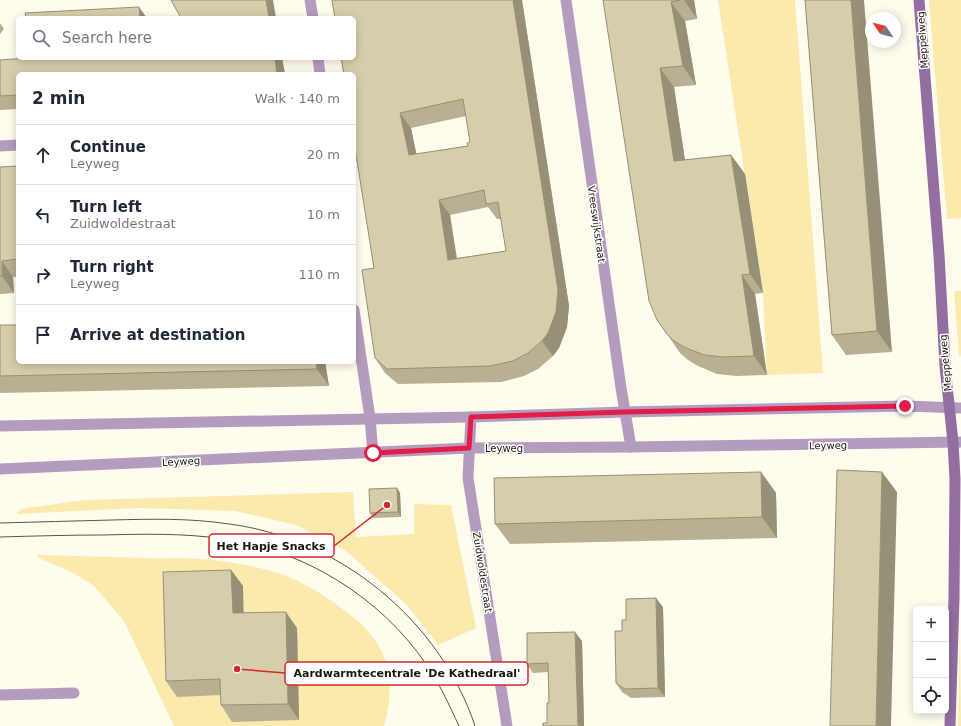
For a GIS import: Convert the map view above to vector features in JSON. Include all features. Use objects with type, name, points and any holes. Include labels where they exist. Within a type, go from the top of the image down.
[{"type":"main road","name":"Meppelweg","points":[[919,0],[939,255],[945,366],[949,407],[957,442],[950,726]]},
{"type":"street","points":[[310,0],[313,16]]},
{"type":"street","name":"Vreeswijkstraat","points":[[566,0],[620,388],[631,447]]},
{"type":"street","points":[[318,60],[320,72]]},
{"type":"street","points":[[0,146],[16,145]]},
{"type":"street","points":[[356,324],[370,418],[373,453]]},
{"type":"street","points":[[0,426],[471,417],[905,406],[961,408]]},
{"type":"street","name":"Zuidwoldestraat","points":[[471,417],[468,478],[507,726]]},
{"type":"street","name":"Leyweg","points":[[0,469],[469,448],[957,442]]},
{"type":"street","points":[[0,694],[74,693]]},
{"type":"shaded area","points":[[718,0],[795,0],[823,373],[767,375],[763,293]]},
{"type":"shaded area","points":[[929,0],[961,0],[961,218],[947,219]]},
{"type":"shaded area","points":[[954,291],[961,291],[961,356],[959,355]]},
{"type":"shaded area","points":[[353,492],[356,537],[414,534],[414,504],[451,505],[476,628],[438,645],[407,605],[346,551],[296,525],[235,511],[139,508],[16,514],[21,509],[85,500]]},
{"type":"shaded area","points":[[37,555],[187,558],[211,560],[242,564],[263,569],[284,575],[300,582],[330,600],[359,622],[379,647],[385,660],[389,675],[390,691],[384,726],[174,726],[124,621],[93,585],[75,574],[37,557]]},
{"type":"shaded area","points":[[960,635],[961,726],[958,726]]},
{"type":"building","points":[[171,0],[266,0],[269,16],[180,16]]},
{"type":"building","points":[[332,0],[513,0],[558,290],[556,312],[548,333],[542,341],[528,353],[513,361],[490,366],[387,369],[375,358],[362,270],[374,268],[356,155],[356,72],[344,72],[341,60],[356,60],[356,16],[335,16]],"holes":[[[463,99],[470,142],[467,143],[468,146],[409,155],[400,113]],[[484,190],[486,204],[498,202],[506,251],[448,260],[439,200]]]},
{"type":"building","points":[[603,0],[680,0],[671,2],[683,66],[660,68],[674,161],[731,155],[750,274],[742,275],[754,356],[724,357],[704,355],[684,347],[674,341],[657,320],[649,301]]},
{"type":"building","points":[[805,0],[851,0],[877,331],[832,335]]},
{"type":"building","points":[[139,7],[140,16],[26,16],[25,13]]},
{"type":"building","points":[[16,59],[16,60],[275,60],[277,72],[16,72],[16,95],[0,96],[0,60]]},
{"type":"building","points":[[16,166],[16,259],[2,261],[2,276],[0,276],[0,167]]},
{"type":"building","points":[[0,325],[16,325],[16,364],[316,364],[317,369],[0,376]]},
{"type":"building","points":[[837,470],[882,472],[876,726],[830,726]]},
{"type":"building","points":[[761,472],[762,517],[495,524],[494,478]]},
{"type":"building","points":[[397,488],[398,512],[370,513],[369,489]]},
{"type":"building","points":[[231,570],[233,613],[286,612],[288,704],[221,705],[220,679],[166,681],[163,572]]},
{"type":"building","points":[[656,598],[658,688],[625,689],[616,683],[615,631],[622,631],[622,620],[626,620],[626,599]]},
{"type":"building","points":[[575,632],[578,726],[543,726],[543,723],[547,723],[547,703],[549,703],[548,663],[527,664],[527,633]]},
{"type":"tram line","points":[[0,523],[141,519],[200,521],[229,524],[270,532],[309,547],[346,566],[380,590],[411,619],[437,652],[459,687],[475,726]]},
{"type":"tram line","points":[[0,537],[148,534],[179,535],[224,539],[254,545],[283,554],[338,580],[363,598],[386,618],[407,640],[426,664],[440,687],[459,726]]},
{"type":"place","name":"Het Hapje Snacks","points":[[387,505]]},
{"type":"place","name":"Aardwarmtecentrale 'De Kathedraal'","points":[[237,669]]},
{"type":"route","points":[[373,453],[469,448],[471,417],[905,406]]}]
